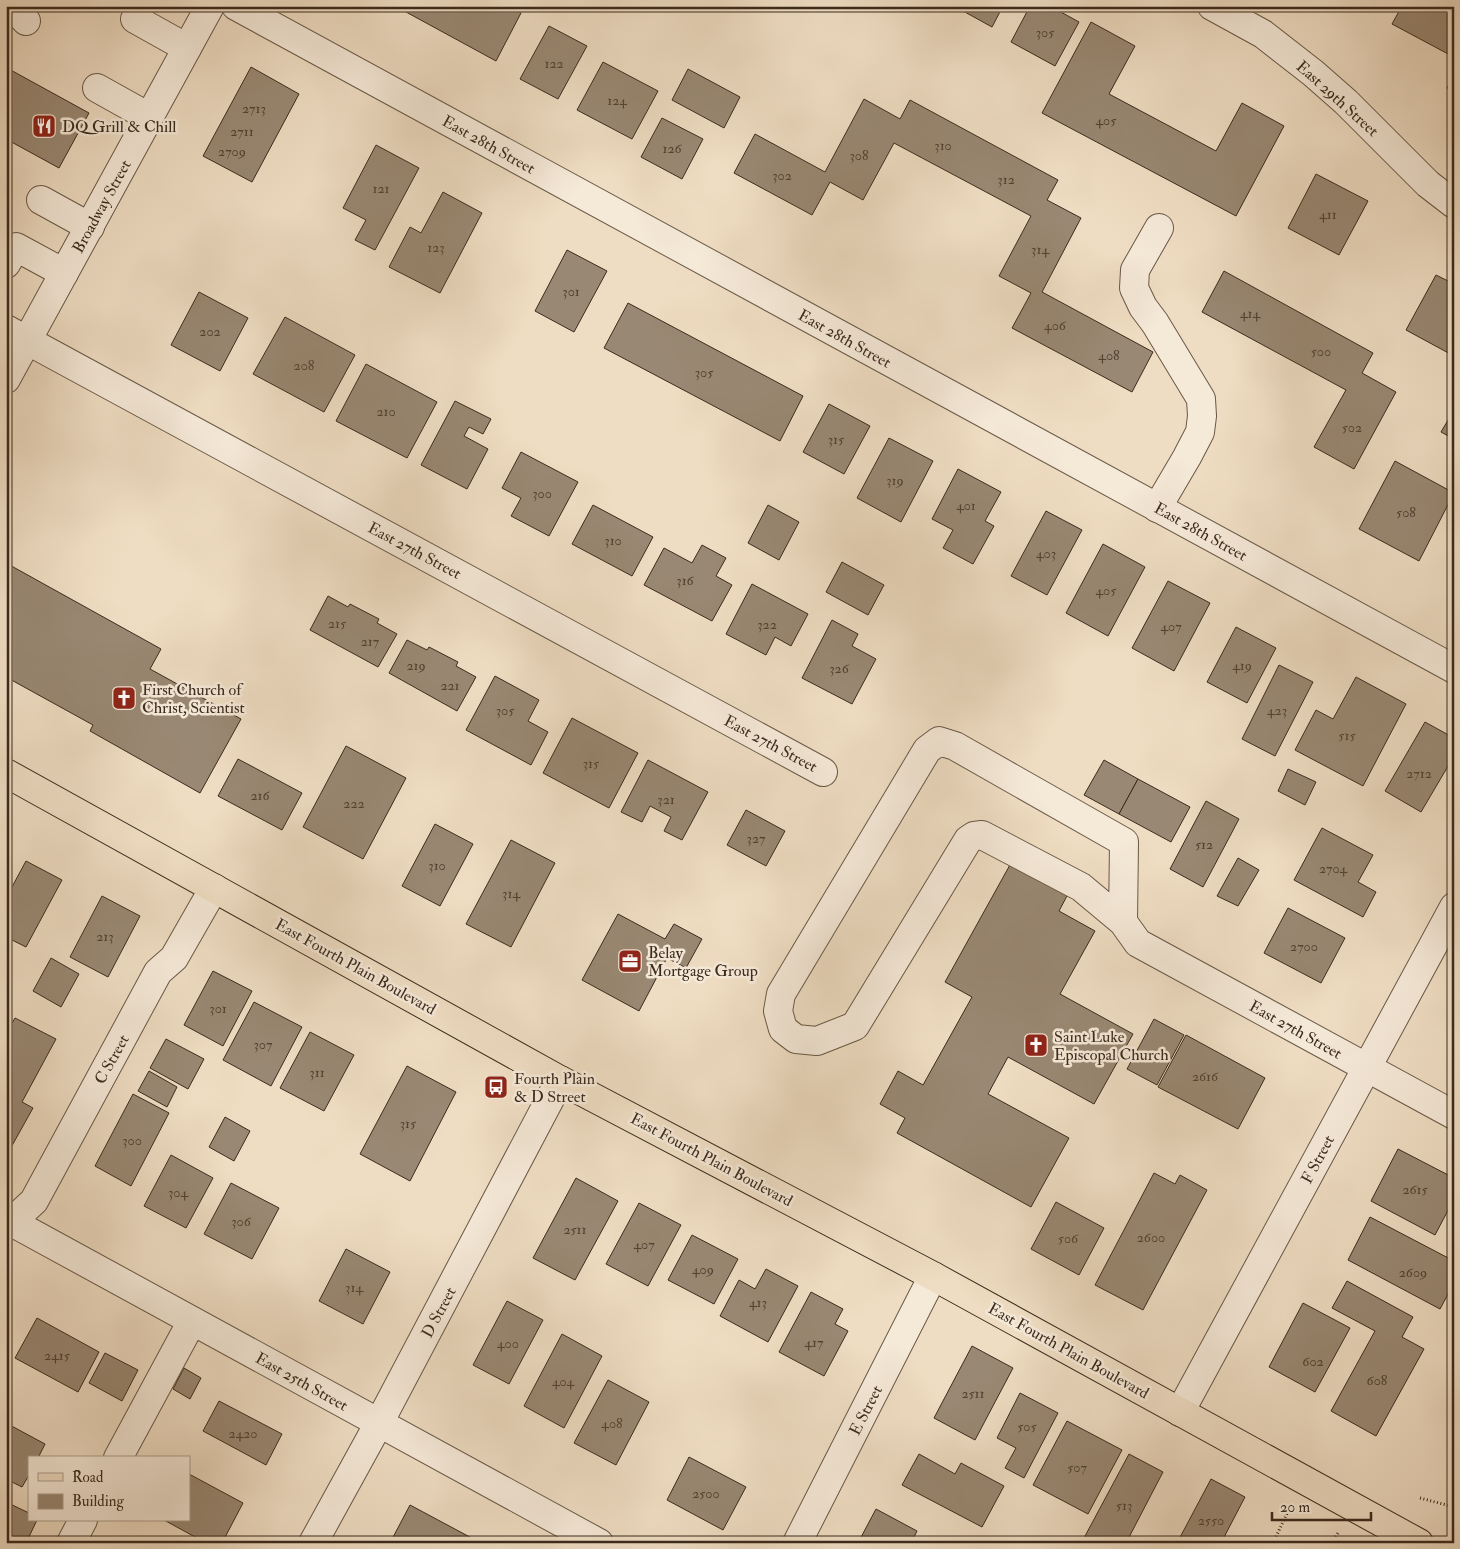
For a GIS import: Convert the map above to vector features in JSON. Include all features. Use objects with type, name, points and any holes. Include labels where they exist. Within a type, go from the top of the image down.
[{"type":"main road","name":"East Fourth Plain Boulevard","points":[[6,773],[560,1080],[933,1276],[1418,1543]]},
{"type":"street","name":"Broadway Street","points":[[6,379],[17,335],[64,273],[210,6]]},
{"type":"street","name":"East 28th Street","points":[[236,6],[1454,669]]},
{"type":"street","name":"East 29th Street","points":[[1212,6],[1263,34],[1313,73],[1346,102],[1428,184],[1454,204]]},
{"type":"street","points":[[135,19],[187,48]]},
{"type":"street","points":[[97,88],[150,117]]},
{"type":"street","points":[[41,200],[90,227]]},
{"type":"street","points":[[1157,508],[1200,432],[1202,416],[1201,399],[1143,307],[1134,288],[1135,270],[1159,228]]},
{"type":"street","points":[[6,264],[16,247],[64,273]]},
{"type":"street","name":"East 27th Street","points":[[17,335],[823,772]]},
{"type":"street","name":"East 27th Street","points":[[1131,932],[1124,842],[955,746],[939,742],[926,750],[781,994],[778,1011],[783,1029],[796,1039],[817,1041],[855,1026],[968,840],[974,836],[982,835],[1081,887],[1131,932],[1454,1115]]},
{"type":"street","name":"C Street","points":[[8,1222],[34,1201],[158,972],[174,958],[214,888]]},
{"type":"street","name":"F Street","points":[[1180,1412],[1454,907]]},
{"type":"street","name":"D Street","points":[[313,1543],[379,1423],[560,1080]]},
{"type":"street","name":"East 25th Street","points":[[8,1222],[379,1423],[567,1535],[599,1543]]},
{"type":"street","name":"E Street","points":[[797,1543],[933,1276]]},
{"type":"street","points":[[119,1456],[192,1321]]},
{"type":"street","points":[[71,1543],[83,1522]]},
{"type":"path","points":[[1273,1543],[1303,1478]]},
{"type":"path","points":[[1420,1498],[1454,1507]]},
{"type":"building","points":[[395,6],[508,6],[521,13],[496,61]]},
{"type":"building","points":[[954,6],[1003,6],[992,27]]},
{"type":"building","points":[[1030,6],[1050,6],[1079,22],[1055,66],[1011,42]]},
{"type":"building","points":[[1402,6],[1454,6],[1454,48],[1450,55],[1392,24]]},
{"type":"building","points":[[1091,22],[1135,46],[1109,94],[1216,151],[1242,103],[1284,126],[1236,216],[1042,113]]},
{"type":"building","points":[[549,26],[587,46],[558,99],[520,79]]},
{"type":"building","points":[[603,62],[658,91],[632,139],[577,110]]},
{"type":"building","points":[[251,67],[299,94],[252,182],[203,156]]},
{"type":"building","name":"DQ Grill & Chill","points":[[7,68],[89,113],[59,168],[6,139]]},
{"type":"building","points":[[688,69],[740,97],[724,128],[672,100]]},
{"type":"building","points":[[1454,75],[1454,91],[1447,88]]},
{"type":"building","points":[[864,99],[900,119],[910,100],[1058,180],[1047,200],[1081,218],[1042,292],[1153,352],[1132,392],[1012,328],[1031,293],[999,276],[1031,216],[894,143],[863,200],[830,182],[812,215],[734,173],[755,134],[825,172]]},
{"type":"building","points":[[662,118],[703,139],[682,179],[641,157]]},
{"type":"building","points":[[376,145],[419,168],[375,250],[355,240],[366,220],[343,208]]},
{"type":"building","points":[[1316,174],[1368,201],[1339,255],[1288,228]]},
{"type":"building","points":[[443,192],[482,213],[440,293],[389,267],[410,227],[421,233]]},
{"type":"building","points":[[567,250],[607,271],[574,332],[535,311]]},
{"type":"building","points":[[1224,271],[1373,353],[1362,373],[1396,392],[1354,469],[1314,447],[1346,390],[1202,312]]},
{"type":"building","points":[[1436,275],[1454,284],[1454,356],[1406,330]]},
{"type":"building","points":[[199,292],[248,318],[220,371],[171,345]]},
{"type":"building","points":[[628,303],[803,396],[780,441],[604,348]]},
{"type":"building","points":[[285,317],[355,355],[324,412],[253,374]]},
{"type":"building","points":[[366,364],[437,402],[407,458],[336,421]]},
{"type":"building","points":[[455,401],[491,419],[483,434],[469,427],[464,436],[488,449],[467,489],[421,465]]},
{"type":"building","points":[[829,404],[870,426],[844,474],[803,452]]},
{"type":"building","points":[[1454,410],[1454,439],[1441,432]]},
{"type":"building","points":[[889,438],[933,461],[901,522],[857,498]]},
{"type":"building","points":[[521,452],[578,482],[549,536],[511,516],[521,498],[502,488]]},
{"type":"building","points":[[1395,461],[1454,493],[1419,561],[1359,529]]},
{"type":"building","points":[[958,469],[1001,492],[985,521],[994,526],[973,564],[943,548],[953,530],[932,519]]},
{"type":"building","points":[[593,505],[653,537],[632,576],[572,544]]},
{"type":"building","points":[[768,505],[799,522],[779,560],[748,543]]},
{"type":"building","points":[[1046,511],[1082,530],[1047,595],[1011,576]]},
{"type":"building","points":[[1103,544],[1145,567],[1108,636],[1066,613]]},
{"type":"building","points":[[702,545],[726,558],[716,576],[732,585],[712,621],[644,585],[664,548],[692,563]]},
{"type":"building","points":[[842,562],[884,585],[868,615],[826,592]]},
{"type":"building","name":"First Church of Christ, Scientist","points":[[6,563],[161,649],[150,669],[241,719],[200,793],[90,731],[93,725],[6,677]]},
{"type":"building","points":[[1168,581],[1210,603],[1174,671],[1132,648]]},
{"type":"building","points":[[752,584],[808,614],[791,646],[775,637],[766,655],[726,634]]},
{"type":"building","points":[[328,596],[348,607],[350,604],[379,619],[377,623],[397,634],[378,667],[310,630]]},
{"type":"building","points":[[832,620],[858,634],[852,646],[876,659],[852,704],[802,678]]},
{"type":"building","points":[[1236,627],[1276,648],[1247,703],[1207,682]]},
{"type":"building","points":[[407,640],[427,650],[429,647],[458,662],[456,666],[476,677],[457,711],[389,673]]},
{"type":"building","points":[[1279,665],[1313,682],[1275,756],[1242,739]]},
{"type":"building","points":[[495,676],[539,700],[528,721],[548,732],[531,765],[466,730]]},
{"type":"building","points":[[1356,677],[1406,704],[1363,786],[1295,750],[1316,710],[1333,719]]},
{"type":"building","points":[[572,718],[638,753],[609,808],[543,773]]},
{"type":"building","points":[[1425,722],[1454,738],[1454,756],[1421,812],[1385,791]]},
{"type":"building","points":[[346,746],[406,778],[363,859],[303,827]]},
{"type":"building","points":[[238,759],[302,793],[282,830],[218,796]]},
{"type":"building","points":[[648,760],[708,792],[682,840],[664,831],[671,817],[650,806],[642,822],[621,812]]},
{"type":"building","points":[[1104,760],[1138,779],[1119,814],[1084,795]]},
{"type":"building","points":[[1288,769],[1316,782],[1305,805],[1278,791]]},
{"type":"building","points":[[1138,779],[1190,807],[1171,842],[1119,814]]},
{"type":"building","points":[[1206,801],[1239,819],[1203,887],[1170,869]]},
{"type":"building","points":[[746,810],[785,831],[766,866],[727,845]]},
{"type":"building","points":[[435,824],[473,844],[440,906],[402,886]]},
{"type":"building","points":[[1322,828],[1373,855],[1358,882],[1376,892],[1363,917],[1294,880]]},
{"type":"building","points":[[511,840],[555,863],[511,947],[466,924]]},
{"type":"building","points":[[1238,858],[1259,870],[1238,906],[1217,896]]},
{"type":"building","points":[[26,861],[62,880],[26,947],[6,937],[6,898]]},
{"type":"building","name":"Saint Luke Episcopal Church","points":[[1011,863],[1068,894],[1059,911],[1095,931],[1060,994],[1133,1034],[1094,1104],[1008,1057],[988,1094],[1069,1138],[1031,1207],[897,1133],[905,1118],[880,1104],[898,1071],[923,1085],[972,997],[945,982]]},
{"type":"building","points":[[102,896],[140,916],[108,977],[70,957]]},
{"type":"building","points":[[1288,908],[1345,938],[1321,983],[1264,953]]},
{"type":"building","points":[[618,914],[665,939],[674,924],[702,939],[686,968],[667,958],[639,1011],[582,980]]},
{"type":"building","points":[[51,958],[79,974],[61,1007],[33,991]]},
{"type":"building","points":[[213,971],[252,991],[223,1046],[184,1025]]},
{"type":"building","points":[[254,1002],[302,1027],[271,1086],[223,1060]]},
{"type":"building","points":[[15,1018],[56,1039],[22,1102],[33,1108],[9,1151],[6,1150],[6,1033]]},
{"type":"building","points":[[1154,1019],[1184,1035],[1157,1085],[1127,1069]]},
{"type":"building","points":[[310,1032],[354,1055],[324,1111],[280,1088]]},
{"type":"building","points":[[1186,1035],[1265,1078],[1238,1129],[1158,1087]]},
{"type":"building","points":[[166,1039],[204,1059],[188,1089],[150,1068]]},
{"type":"building","points":[[407,1066],[456,1092],[410,1181],[360,1154]]},
{"type":"building","points":[[149,1071],[177,1087],[167,1107],[138,1091]]},
{"type":"building","points":[[133,1094],[169,1113],[131,1186],[95,1166]]},
{"type":"building","points":[[225,1117],[250,1131],[234,1161],[209,1147]]},
{"type":"building","points":[[1398,1149],[1454,1178],[1454,1199],[1435,1235],[1371,1201]]},
{"type":"building","points":[[171,1155],[213,1178],[186,1228],[144,1206]]},
{"type":"building","points":[[1154,1173],[1175,1184],[1180,1175],[1207,1190],[1143,1310],[1095,1285]]},
{"type":"building","points":[[576,1178],[618,1201],[575,1280],[533,1258]]},
{"type":"building","points":[[231,1183],[279,1208],[252,1259],[204,1234]]},
{"type":"building","points":[[1056,1202],[1104,1228],[1079,1275],[1031,1249]]},
{"type":"building","points":[[639,1203],[681,1225],[648,1286],[606,1264]]},
{"type":"building","points":[[1370,1217],[1454,1261],[1454,1283],[1440,1309],[1348,1260]]},
{"type":"building","points":[[692,1235],[738,1259],[714,1304],[668,1280]]},
{"type":"building","points":[[346,1249],[390,1272],[363,1324],[319,1301]]},
{"type":"building","points":[[766,1269],[798,1286],[768,1342],[720,1316],[739,1280],[755,1289]]},
{"type":"building","points":[[1347,1281],[1413,1317],[1402,1337],[1424,1349],[1376,1436],[1331,1411],[1375,1331],[1332,1308]]},
{"type":"building","points":[[811,1292],[843,1309],[835,1324],[848,1331],[824,1376],[779,1352]]},
{"type":"building","points":[[507,1301],[543,1320],[509,1384],[473,1365]]},
{"type":"building","points":[[1303,1303],[1350,1328],[1315,1392],[1269,1367]]},
{"type":"building","points":[[37,1318],[99,1352],[78,1392],[15,1358]]},
{"type":"building","points":[[562,1334],[602,1356],[564,1428],[524,1406]]},
{"type":"building","points":[[972,1346],[1013,1368],[975,1440],[934,1418]]},
{"type":"building","points":[[105,1353],[138,1370],[122,1401],[89,1383]]},
{"type":"building","points":[[184,1368],[201,1378],[190,1399],[173,1389]]},
{"type":"building","points":[[608,1380],[649,1402],[616,1465],[574,1443]]},
{"type":"building","points":[[1020,1393],[1058,1413],[1024,1478],[1005,1468],[1016,1448],[997,1438]]},
{"type":"building","points":[[219,1401],[282,1434],[266,1465],[203,1431]]},
{"type":"building","points":[[1067,1421],[1122,1450],[1088,1514],[1033,1485]]},
{"type":"building","points":[[6,1423],[45,1444],[39,1456],[28,1456],[28,1477],[22,1487],[6,1479]]},
{"type":"building","points":[[919,1454],[955,1474],[961,1463],[1004,1486],[982,1527],[902,1485]]},
{"type":"building","points":[[1129,1454],[1163,1472],[1126,1543],[1093,1543],[1084,1538]]},
{"type":"building","points":[[689,1457],[746,1487],[723,1530],[667,1500]]},
{"type":"building","points":[[190,1475],[243,1503],[222,1543],[206,1543],[168,1522],[190,1522]]},
{"type":"building","points":[[1211,1479],[1245,1497],[1221,1543],[1177,1543]]},
{"type":"building","points":[[6,1502],[28,1513],[28,1522],[36,1522],[26,1543],[6,1543]]},
{"type":"building","points":[[410,1505],[481,1543],[390,1543]]},
{"type":"building","points":[[876,1509],[917,1531],[911,1543],[858,1543]]},
{"type":"place","name":"DQ Grill & Chill","points":[[44,126]]},
{"type":"place","name":"First Church of Christ, Scientist","points":[[124,698]]},
{"type":"place","name":"Belay Mortgage Group","points":[[630,961]]},
{"type":"place","name":"Saint Luke Episcopal Church","points":[[1036,1045]]},
{"type":"place","name":"Fourth Plain & D Street","points":[[496,1087]]}]
